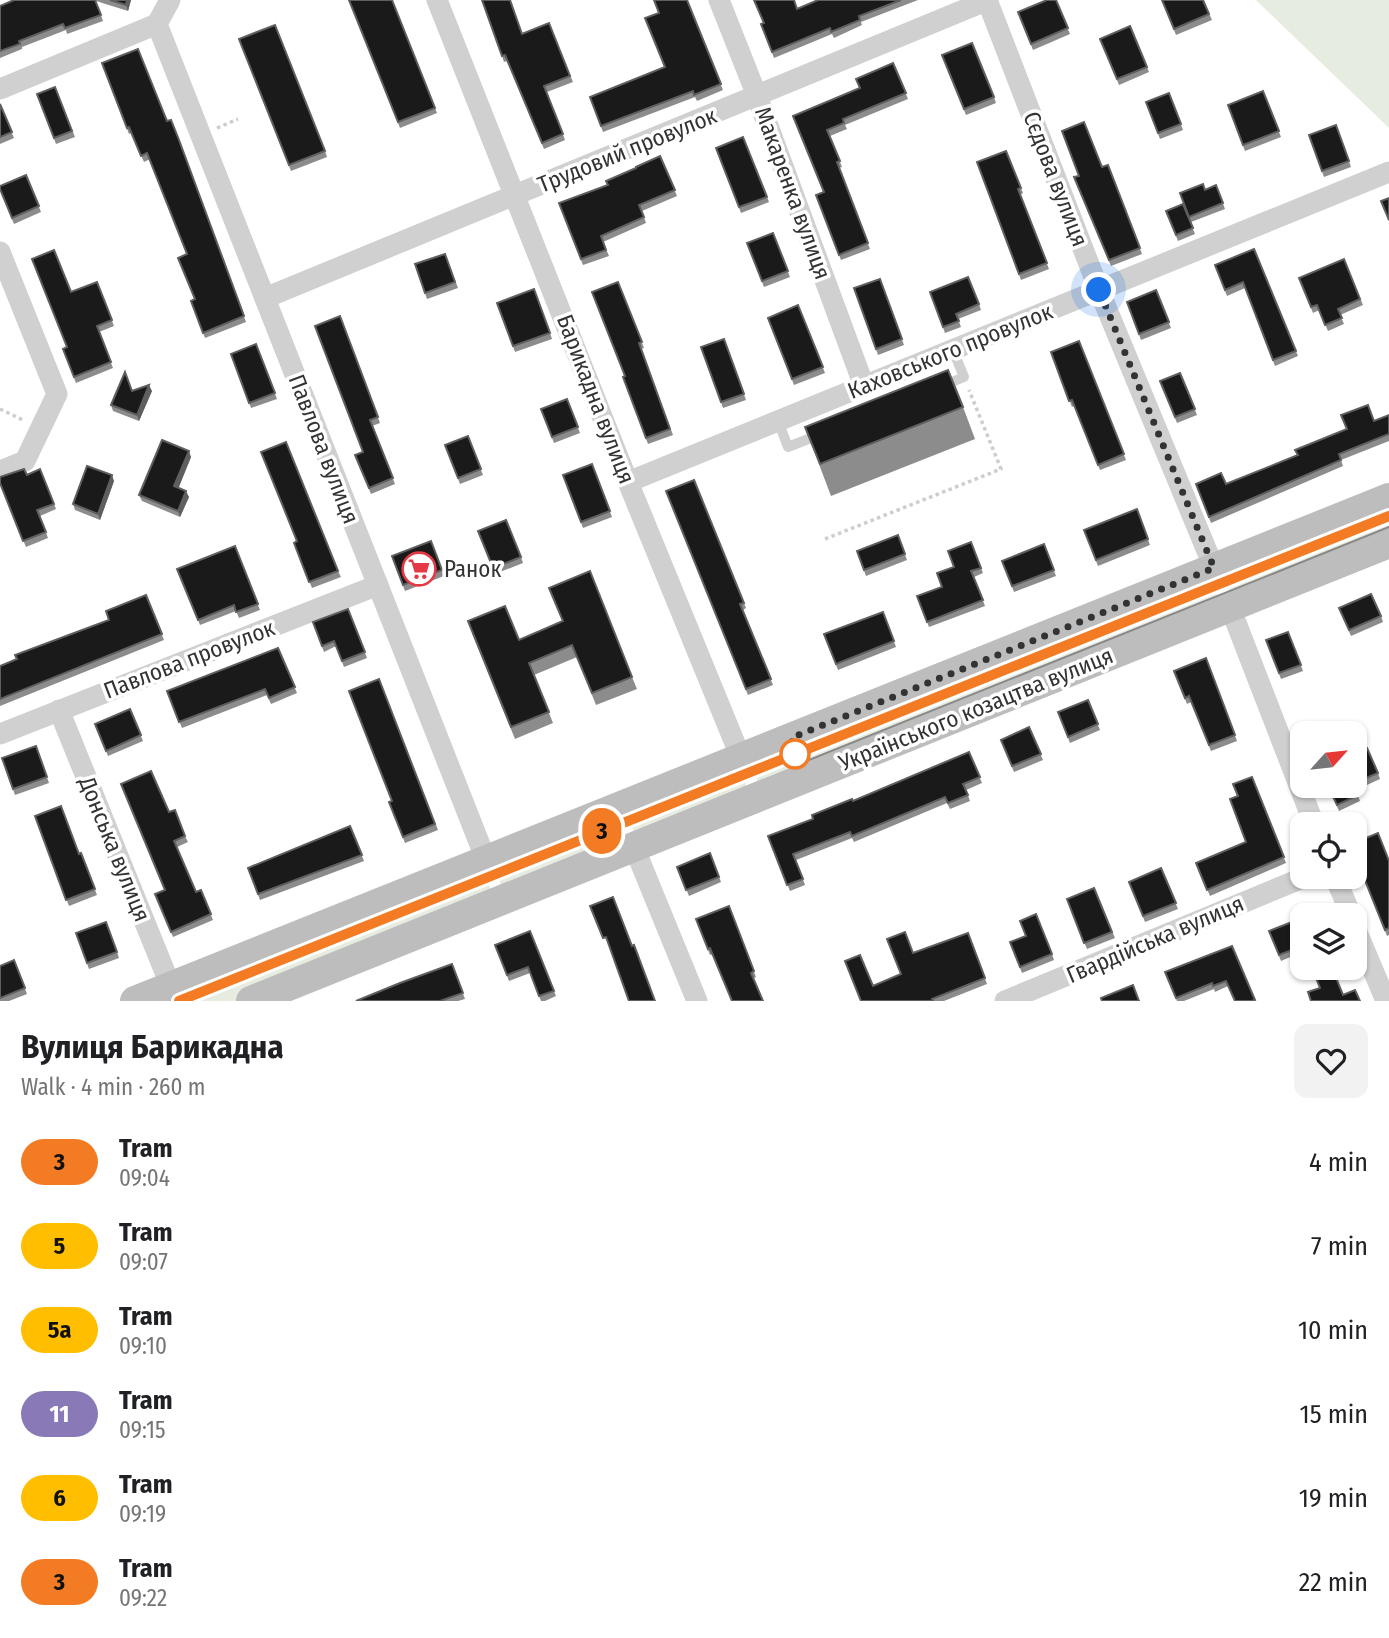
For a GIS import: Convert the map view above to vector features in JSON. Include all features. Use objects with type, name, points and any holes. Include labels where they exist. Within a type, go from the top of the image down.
[{"type":"street","points":[[0,89],[157,24],[170,0]]},
{"type":"street","name":"Барикадна вулиця","points":[[437,0],[628,482],[757,797]]},
{"type":"street","name":"Макаренка вулиця","points":[[719,0],[864,386]]},
{"type":"street","name":"Трудовий провулок","points":[[265,298],[987,0]]},
{"type":"street","name":"Сєдова вулиця","points":[[987,0],[1099,290],[1230,607],[1309,812]]},
{"type":"street","name":"Павлова вулиця","points":[[157,24],[502,900]]},
{"type":"street","name":"Каховського провулок","points":[[628,482],[1389,172]]},
{"type":"street","points":[[0,252],[57,394],[25,461],[0,471]]},
{"type":"street","name":"Українського козацтва вулиця","points":[[135,1001],[1389,498]]},
{"type":"street","name":"Українського козацтва вулиця","points":[[251,1001],[1389,543]]},
{"type":"street","name":"Павлова провулок","points":[[0,734],[378,585]]},
{"type":"street","name":"Донська вулиця","points":[[59,710],[171,987]]},
{"type":"street","points":[[634,846],[697,1001]]},
{"type":"street","name":"Гвардійська вулиця","points":[[1005,1001],[1290,883]]},
{"type":"street","points":[[1367,956],[1386,1001]]},
{"type":"lane","points":[[926,392],[964,377],[953,350]]},
{"type":"lane","points":[[778,421],[789,447],[826,432]]},
{"type":"path","points":[[825,539],[1001,469],[964,377]]},
{"type":"shaded area","points":[[1256,0],[1389,0],[1389,128]]},
{"type":"shaded area","points":[[1389,504],[1389,536],[1232,599],[1221,571]]},
{"type":"shaded area","points":[[1209,576],[1221,604],[761,789],[749,761]]},
{"type":"shaded area","points":[[738,765],[750,794],[637,839],[625,811]]},
{"type":"shaded area","points":[[616,814],[627,843],[504,892],[492,864]]},
{"type":"shaded area","points":[[482,868],[494,897],[235,1001],[185,1001],[180,990]]},
{"type":"building","points":[[14,0],[95,0],[101,15],[65,28],[63,24],[0,51],[0,6]]},
{"type":"building","points":[[110,0],[127,0],[126,5]]},
{"type":"building","points":[[349,0],[392,0],[435,108],[398,122]]},
{"type":"building","points":[[482,0],[510,0],[522,34],[549,23],[570,76],[544,86],[563,134],[542,143],[505,55],[502,56]]},
{"type":"building","points":[[654,0],[687,0],[721,84],[694,95],[693,91],[601,126],[590,97],[665,67],[645,18],[659,13]]},
{"type":"building","points":[[754,0],[794,0],[797,9],[818,0],[901,0],[859,16],[860,20],[831,32],[830,28],[772,52]]},
{"type":"building","points":[[1047,0],[1056,0],[1068,28],[1031,44],[1018,12]]},
{"type":"building","points":[[1162,0],[1203,0],[1209,14],[1174,29]]},
{"type":"building","points":[[275,25],[325,151],[289,165],[239,39]]},
{"type":"building","points":[[1130,26],[1147,67],[1117,79],[1100,39]]},
{"type":"building","points":[[972,43],[994,97],[964,109],[942,55]]},
{"type":"building","points":[[138,49],[167,121],[171,120],[179,140],[244,316],[203,333],[191,301],[195,299],[178,258],[187,254],[147,153],[141,156],[129,127],[127,128],[102,63]]},
{"type":"building","points":[[893,63],[906,93],[843,119],[844,123],[827,130],[868,243],[839,255],[816,195],[824,192],[793,116],[860,88],[856,79]]},
{"type":"building","points":[[55,87],[72,131],[54,138],[37,94]]},
{"type":"building","points":[[1263,91],[1279,131],[1243,145],[1228,105]]},
{"type":"building","points":[[1169,93],[1181,124],[1158,133],[1146,102]]},
{"type":"building","points":[[0,104],[12,132],[0,137]]},
{"type":"building","points":[[1084,122],[1102,167],[1108,165],[1140,248],[1109,260],[1074,177],[1079,176],[1062,131]]},
{"type":"building","points":[[1336,125],[1349,161],[1322,171],[1309,135]]},
{"type":"building","points":[[743,137],[767,197],[739,207],[716,148]]},
{"type":"building","points":[[1006,151],[1047,263],[1019,274],[977,162]]},
{"type":"building","points":[[660,156],[675,190],[639,205],[644,217],[601,236],[606,250],[581,259],[559,203],[608,185],[606,181]]},
{"type":"building","points":[[26,175],[39,206],[12,218],[0,186]]},
{"type":"building","points":[[1203,184],[1205,190],[1216,185],[1223,203],[1189,217],[1180,193]]},
{"type":"building","points":[[1389,198],[1389,220],[1381,201]]},
{"type":"building","points":[[1183,204],[1193,228],[1176,235],[1166,211]]},
{"type":"building","points":[[773,233],[788,271],[762,281],[747,243]]},
{"type":"building","points":[[1254,249],[1296,351],[1273,360],[1243,282],[1225,290],[1215,265]]},
{"type":"building","points":[[54,250],[71,292],[97,282],[112,320],[97,326],[111,362],[74,377],[63,349],[67,347],[32,259]]},
{"type":"building","points":[[445,254],[455,282],[425,293],[415,264]]},
{"type":"building","points":[[1344,259],[1360,299],[1338,309],[1342,318],[1325,325],[1317,305],[1311,307],[1299,278]]},
{"type":"building","points":[[968,277],[979,304],[956,314],[959,321],[943,327],[930,292]]},
{"type":"building","points":[[880,279],[902,339],[876,349],[854,288]]},
{"type":"building","points":[[618,282],[642,342],[639,343],[670,429],[646,438],[592,292]]},
{"type":"building","points":[[534,289],[550,333],[513,346],[497,303]]},
{"type":"building","points":[[1156,290],[1169,322],[1139,334],[1127,302]]},
{"type":"building","points":[[798,305],[823,367],[792,379],[768,318]]},
{"type":"building","points":[[340,316],[378,417],[370,420],[393,478],[369,488],[355,455],[363,452],[315,326]]},
{"type":"building","points":[[724,339],[744,394],[721,402],[701,347]]},
{"type":"building","points":[[1079,341],[1124,454],[1098,465],[1072,400],[1069,401],[1051,352]]},
{"type":"building","points":[[256,344],[275,393],[249,403],[231,354]]},
{"type":"building","points":[[948,370],[963,407],[820,464],[805,427]]},
{"type":"building","points":[[125,372],[132,391],[149,385],[137,415],[111,405]]},
{"type":"building","points":[[1180,373],[1195,409],[1175,417],[1160,381]]},
{"type":"building","points":[[567,399],[578,427],[552,437],[541,409]]},
{"type":"building","points":[[1368,405],[1374,421],[1389,415],[1389,434],[1339,454],[1341,460],[1209,517],[1196,484],[1221,473],[1226,484],[1298,455],[1295,450],[1347,429],[1341,415]]},
{"type":"building","points":[[468,436],[481,469],[458,478],[445,445]]},
{"type":"building","points":[[162,440],[189,451],[174,486],[186,491],[178,511],[139,495]]},
{"type":"building","points":[[286,442],[338,571],[309,582],[294,543],[297,541],[261,452]]},
{"type":"building","points":[[592,464],[610,511],[581,522],[563,475]]},
{"type":"building","points":[[87,466],[112,475],[98,514],[73,504]]},
{"type":"building","points":[[24,469],[27,475],[40,469],[54,504],[37,510],[46,532],[23,541],[0,477]]},
{"type":"building","points":[[694,480],[744,603],[740,604],[771,679],[746,689],[666,491]]},
{"type":"building","points":[[1137,509],[1148,539],[1096,560],[1084,530]]},
{"type":"building","points":[[506,520],[521,557],[493,568],[478,531]]},
{"type":"building","points":[[898,535],[905,554],[864,570],[857,551]]},
{"type":"building","points":[[431,541],[442,570],[403,585],[392,556]]},
{"type":"building","points":[[971,542],[981,568],[971,571],[983,600],[927,622],[917,596],[942,587],[937,573],[954,567],[948,551]]},
{"type":"building","points":[[1044,544],[1054,570],[1012,586],[1002,561]]},
{"type":"building","points":[[235,546],[258,604],[236,612],[234,605],[198,620],[177,569]]},
{"type":"building","points":[[590,571],[632,677],[592,693],[572,645],[529,663],[549,712],[511,727],[468,621],[505,606],[519,640],[563,621],[549,588]]},
{"type":"building","points":[[1371,594],[1381,616],[1349,630],[1339,608]]},
{"type":"building","points":[[146,595],[162,634],[0,699],[0,666],[17,659],[15,655],[109,620],[106,611]]},
{"type":"building","points":[[348,609],[365,652],[342,661],[334,641],[322,646],[313,622]]},
{"type":"building","points":[[883,612],[894,641],[836,664],[824,634]]},
{"type":"building","points":[[1288,632],[1301,665],[1279,673],[1266,640]]},
{"type":"building","points":[[278,648],[295,687],[269,698],[265,689],[179,722],[167,691]]},
{"type":"building","points":[[1206,658],[1235,735],[1209,745],[1189,696],[1185,698],[1174,671]]},
{"type":"building","points":[[379,679],[435,824],[403,837],[389,802],[392,801],[349,691]]},
{"type":"building","points":[[1088,700],[1098,724],[1068,737],[1058,712]]},
{"type":"building","points":[[130,709],[141,735],[106,751],[95,724]]},
{"type":"building","points":[[1029,727],[1041,754],[1012,766],[1001,740]]},
{"type":"building","points":[[36,746],[47,777],[13,789],[2,758]]},
{"type":"building","points":[[1367,748],[1378,773],[1367,778]]},
{"type":"building","points":[[969,752],[980,777],[963,784],[968,795],[948,803],[945,797],[852,836],[850,832],[793,854],[803,879],[787,885],[768,836],[813,819],[812,815],[852,799],[853,801]]},
{"type":"building","points":[[151,771],[169,812],[175,810],[185,836],[174,841],[196,892],[201,890],[211,914],[171,932],[155,894],[165,890],[121,784]]},
{"type":"building","points":[[1252,777],[1284,857],[1207,890],[1196,863],[1246,842],[1230,799],[1238,796],[1233,784]]},
{"type":"building","points":[[1334,798],[1352,798],[1337,805]]},
{"type":"building","points":[[61,806],[95,889],[66,900],[35,816]]},
{"type":"building","points":[[350,826],[362,855],[258,894],[248,868]]},
{"type":"building","points":[[1378,833],[1389,861],[1389,928],[1385,930],[1367,885],[1367,838]]},
{"type":"building","points":[[710,853],[719,877],[686,890],[677,867]]},
{"type":"building","points":[[1161,868],[1176,903],[1143,916],[1129,882]]},
{"type":"building","points":[[1094,888],[1112,932],[1084,943],[1067,899]]},
{"type":"building","points":[[613,897],[655,1001],[629,1001],[606,937],[603,938],[590,906]]},
{"type":"building","points":[[729,906],[763,1001],[732,1001],[696,919]]},
{"type":"building","points":[[1036,914],[1052,954],[1020,967],[1010,942],[1026,936],[1020,921]]},
{"type":"building","points":[[106,922],[117,952],[87,963],[76,933]]},
{"type":"building","points":[[1290,923],[1290,951],[1279,955],[1269,931]]},
{"type":"building","points":[[530,931],[554,991],[539,996],[528,967],[507,975],[495,945]]},
{"type":"building","points":[[905,932],[913,953],[968,933],[985,978],[932,999],[933,1001],[861,1001],[845,961],[860,955],[873,986],[901,974],[887,939]]},
{"type":"building","points":[[1232,946],[1255,1000],[1235,1001],[1226,981],[1213,986],[1212,983],[1176,998],[1165,972]]},
{"type":"building","points":[[14,960],[25,988],[0,998],[0,966]]},
{"type":"building","points":[[452,964],[463,993],[440,1001],[356,1001],[400,983]]},
{"type":"building","points":[[1317,980],[1337,980],[1343,995],[1355,990],[1360,1001],[1311,1001],[1308,992],[1320,988]]},
{"type":"building","points":[[1133,985],[1139,1001],[1102,1001],[1101,998]]},
{"type":"tram line","points":[[179,1001],[1389,516]]},
{"type":"tram line","name":"3","points":[[179,1001],[1389,516]]},
{"type":"tram line","points":[[794,766],[1389,527]]},
{"type":"place","name":"Ранок","points":[[419,569]]},
{"type":"route","points":[[795,754],[791,738],[1214,568],[1099,290]]}]
